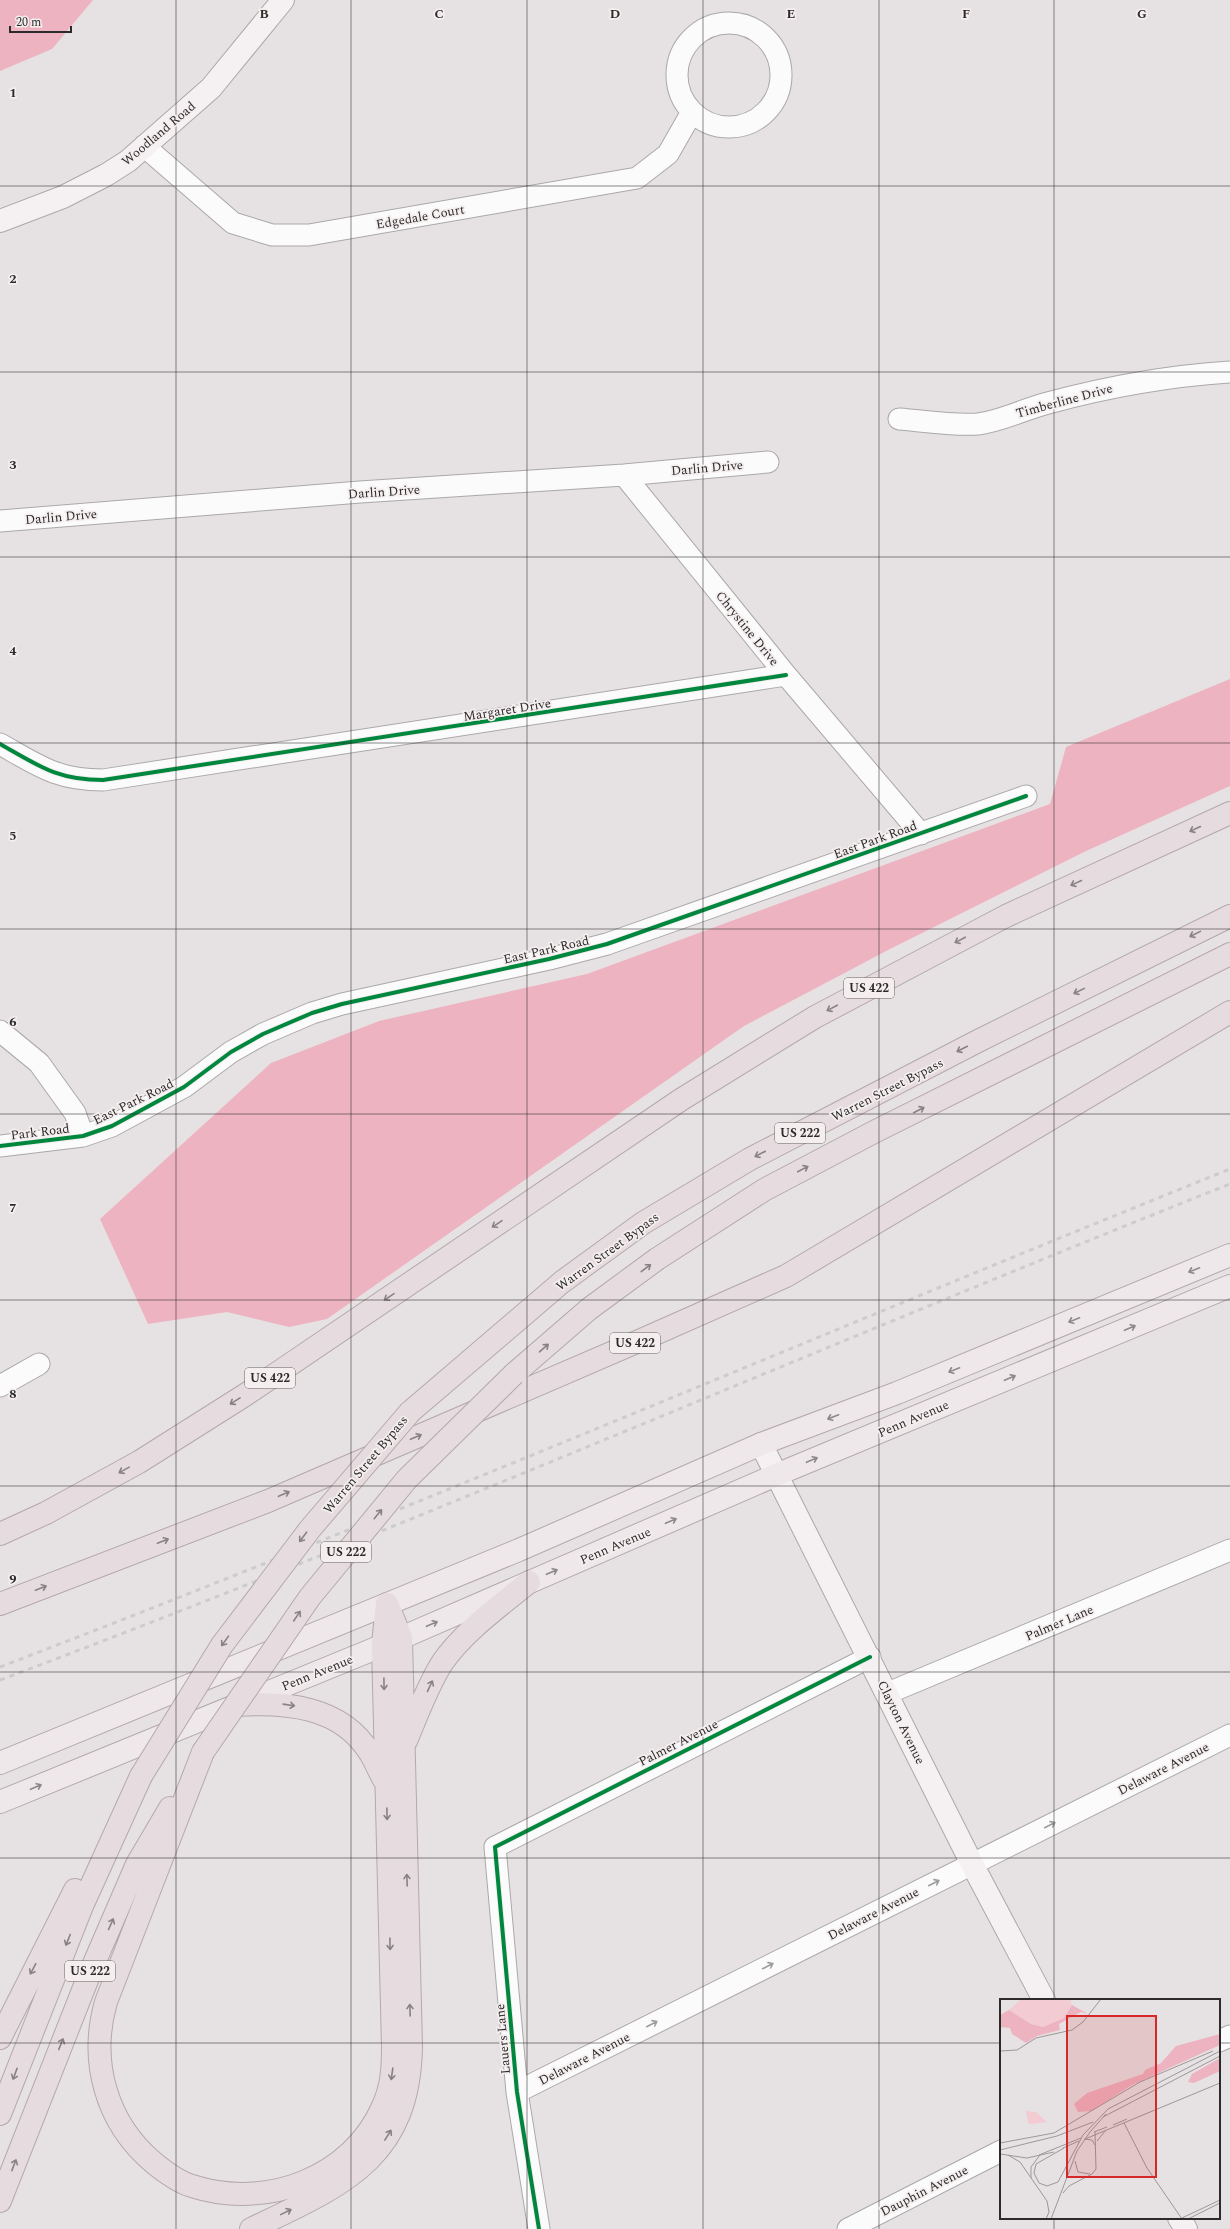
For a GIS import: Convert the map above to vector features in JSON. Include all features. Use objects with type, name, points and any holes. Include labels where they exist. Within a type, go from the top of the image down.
[{"type":"highway","name":"US 422","points":[[0,1534],[46,1513],[139,1462],[232,1403],[682,1099],[815,1017],[1006,916],[1230,813]]},
{"type":"highway","name":"Warren Street Bypass","points":[[141,1776],[222,1645],[310,1529],[410,1412],[562,1282],[643,1223],[750,1159],[980,1040],[1230,916]]},
{"type":"highway","name":"US 222","points":[[0,2201],[89,1975],[137,1864],[204,1752],[310,1597],[407,1479],[514,1374],[590,1309],[657,1259],[764,1190],[874,1132],[1230,954]]},
{"type":"highway","name":"US 422","points":[[2,1599],[268,1501],[786,1276],[1230,1012]]},
{"type":"highway","points":[[403,1748],[432,1682],[452,1650],[488,1616],[530,1582]]},
{"type":"highway","points":[[251,2229],[327,2192],[358,2170],[382,2145],[401,2113],[411,2070],[403,1748],[387,1604]]},
{"type":"highway","points":[[204,1752],[106,2002],[100,2022],[99,2051],[102,2077],[112,2108],[138,2147],[164,2171],[191,2186],[220,2192],[239,2194],[273,2192],[312,2179],[328,2170],[359,2144],[384,2106],[393,2068],[386,1785],[392,1641]]},
{"type":"highway","points":[[237,1705],[270,1703],[293,1705],[316,1711],[336,1719],[355,1734],[370,1752],[386,1785]]},
{"type":"highway","name":"US 222","points":[[0,2114],[82,1906],[141,1776]]},
{"type":"highway","points":[[0,2038],[77,1886],[141,1776]]},
{"type":"main road","points":[[0,1763],[526,1547],[762,1444],[897,1393],[1230,1255]]},
{"type":"main road","name":"Penn Avenue","points":[[0,1802],[392,1641],[776,1475],[1230,1286]]},
{"type":"street","name":"Woodland Road","points":[[0,221],[63,197],[106,175],[128,161],[211,88],[283,0]]},
{"type":"street","points":[[734,23],[748,26],[764,35],[779,57],[782,70],[781,88],[776,101],[764,115],[743,126],[725,128],[707,123],[692,112],[683,101],[677,84],[676,74],[680,56],[688,43],[701,31],[716,24],[734,23]]},
{"type":"street","name":"Edgedale Court","points":[[144,146],[233,223],[272,235],[309,235],[637,178],[668,154],[692,112]]},
{"type":"street","name":"Timberline Drive","points":[[899,419],[964,425],[980,423],[1100,390],[1146,382],[1230,372]]},
{"type":"street","name":"Darlin Drive","points":[[0,521],[360,492],[624,474],[768,462]]},
{"type":"street","name":"Chrystine Drive","points":[[624,474],[786,675],[921,834]]},
{"type":"street","name":"Margaret Drive","points":[[0,744],[53,774],[70,778],[103,780],[786,675]]},
{"type":"street","name":"East Park Road","points":[[83,1136],[112,1126],[156,1104],[184,1087],[231,1052],[264,1034],[312,1013],[342,1004],[549,959],[607,944],[1026,796]]},
{"type":"street","points":[[0,1031],[39,1063],[75,1113],[83,1136]]},
{"type":"street","name":"Park Road","points":[[0,1146],[83,1136]]},
{"type":"street","points":[[0,1386],[39,1364]]},
{"type":"street","name":"Clayton Avenue","points":[[762,1444],[776,1475],[870,1657],[972,1864],[1043,1999]]},
{"type":"street","name":"Palmer Lane","points":[[888,1693],[1230,1550]]},
{"type":"street","name":"Palmer Avenue","points":[[495,1847],[870,1657]]},
{"type":"street","name":"Delaware Avenue","points":[[517,2092],[1230,1735]]},
{"type":"street","name":"Lauers Lane","points":[[495,1847],[517,2092],[540,2229]]},
{"type":"street","points":[[1220,2041],[1230,2036]]},
{"type":"street","name":"Dauphin Avenue","points":[[848,2229],[1000,2152]]},
{"type":"street","points":[[1180,2219],[1186,2229]]},
{"type":"shaded area","points":[[0,0],[93,0],[52,49],[0,71]]},
{"type":"shaded area","points":[[1230,679],[1230,786],[1084,852],[890,949],[744,1026],[327,1319],[289,1327],[227,1312],[148,1324],[100,1219],[271,1063],[379,1021],[587,974],[1050,804],[1066,747]]},
{"type":"railway","points":[[0,1667],[463,1484],[1230,1169]]},
{"type":"railway","points":[[0,1680],[155,1621],[463,1498],[923,1308],[1230,1184]]},
{"type":"cycle path","points":[[0,744],[38,765],[60,774],[87,779],[103,780],[786,675]]},
{"type":"cycle path","points":[[0,1146],[83,1136],[112,1126],[184,1087],[231,1052],[263,1034],[312,1013],[342,1004],[549,959],[607,944],[1026,796]]},
{"type":"cycle path","points":[[539,2229],[517,2092],[495,1847],[870,1657]]}]
